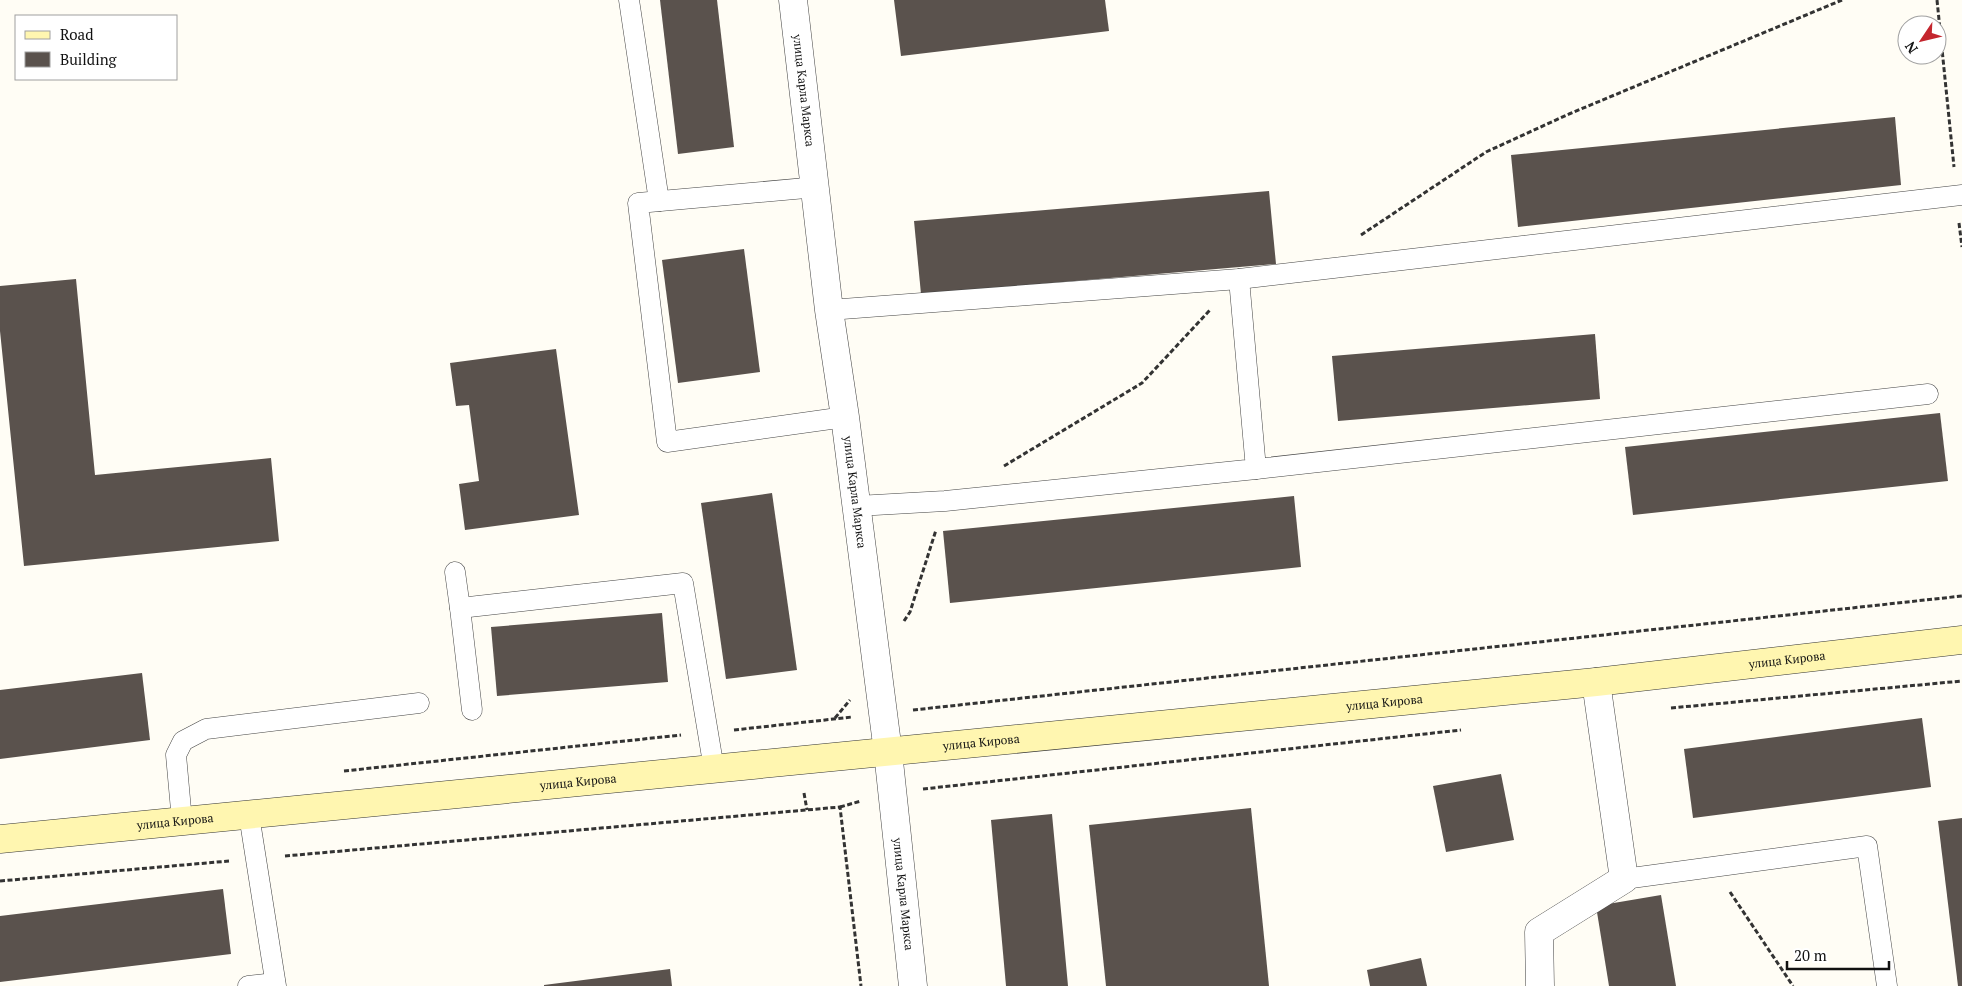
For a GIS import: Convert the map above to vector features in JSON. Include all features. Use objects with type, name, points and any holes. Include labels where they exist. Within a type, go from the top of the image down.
[{"type":"street","name":"улица Карла Маркса","points":[[793,0],[817,187],[829,310],[857,506],[888,752],[913,986]]},
{"type":"street","name":"улица Кирова","points":[[0,839],[1596,682],[1962,640]]},
{"type":"street","points":[[1540,986],[1539,932],[1624,879],[1596,682]]},
{"type":"lane","points":[[629,0],[659,201]]},
{"type":"lane","points":[[817,187],[638,203],[667,442],[845,417]]},
{"type":"lane","points":[[829,310],[1239,279],[1959,196]]},
{"type":"lane","points":[[1239,279],[1256,469]]},
{"type":"lane","points":[[857,506],[945,501],[1256,469],[1928,394]]},
{"type":"lane","points":[[455,572],[472,710]]},
{"type":"lane","points":[[460,608],[683,583],[714,769]]},
{"type":"lane","points":[[182,821],[176,755],[183,741],[206,729],[419,703]]},
{"type":"lane","points":[[248,986],[276,984],[249,814]]},
{"type":"lane","points":[[1624,879],[1867,846],[1888,986]]},
{"type":"path","points":[[1354,240],[1486,152],[1578,110],[1842,0]]},
{"type":"path","points":[[1937,0],[1959,196],[1962,247]]},
{"type":"path","points":[[1002,467],[1142,383],[1239,279]]},
{"type":"path","points":[[835,719],[876,665],[910,612],[945,501]]},
{"type":"path","points":[[336,772],[1962,596]]},
{"type":"path","points":[[1669,708],[1962,681]]},
{"type":"path","points":[[0,881],[840,807],[892,793],[1471,729]]},
{"type":"path","points":[[840,807],[861,986]]},
{"type":"path","points":[[1713,867],[1793,986]]},
{"type":"building","points":[[660,0],[717,0],[734,147],[678,154]]},
{"type":"building","points":[[894,0],[1105,0],[1109,31],[901,56]]},
{"type":"building","points":[[1895,117],[1901,185],[1518,227],[1511,155]]},
{"type":"building","points":[[1269,191],[1276,264],[921,294],[914,221]]},
{"type":"building","points":[[744,249],[760,372],[678,383],[662,260]]},
{"type":"building","points":[[76,279],[95,475],[271,458],[279,541],[24,566],[0,331],[0,286]]},
{"type":"building","points":[[1595,334],[1600,399],[1338,421],[1332,356]]},
{"type":"building","points":[[556,349],[579,515],[465,530],[459,484],[479,481],[469,405],[456,406],[450,363]]},
{"type":"building","points":[[1940,413],[1948,481],[1633,515],[1625,447]]},
{"type":"building","points":[[772,493],[797,670],[726,679],[701,503]]},
{"type":"building","points":[[1294,496],[1301,567],[950,603],[943,531]]},
{"type":"building","points":[[662,613],[668,682],[497,696],[491,627]]},
{"type":"building","points":[[142,673],[150,740],[0,759],[0,690]]},
{"type":"building","points":[[1922,718],[1931,787],[1693,818],[1684,749]]},
{"type":"building","points":[[1501,774],[1514,840],[1446,852],[1433,786]]},
{"type":"building","points":[[1251,808],[1269,986],[1106,986],[1089,825]]},
{"type":"building","points":[[1052,814],[1068,986],[1006,986],[991,820]]},
{"type":"building","points":[[1962,818],[1962,986],[1958,986],[1938,821]]},
{"type":"building","points":[[223,889],[231,954],[0,982],[0,916]]},
{"type":"building","points":[[1661,895],[1676,986],[1609,986],[1596,906]]},
{"type":"building","points":[[1421,958],[1427,986],[1370,986],[1367,970]]},
{"type":"building","points":[[670,969],[672,986],[544,986],[544,985]]}]
